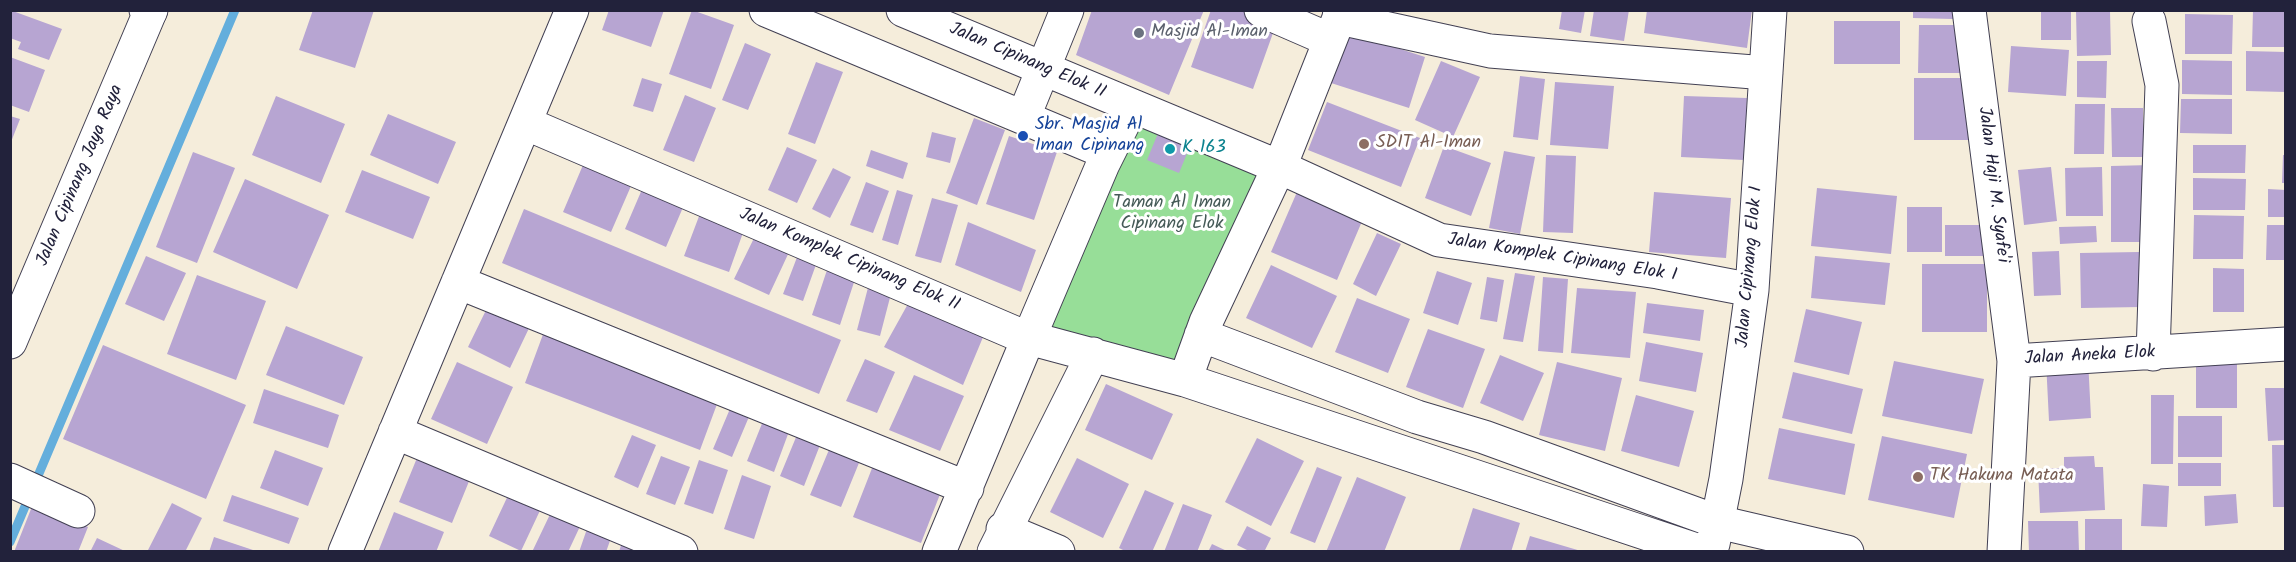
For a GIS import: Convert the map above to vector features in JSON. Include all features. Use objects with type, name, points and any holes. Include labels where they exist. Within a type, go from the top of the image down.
[{"type":"street","points":[[345,552],[572,10]]},
{"type":"street","points":[[766,10],[1108,153]]},
{"type":"street","name":"Jalan Cipinang Elok II","points":[[903,10],[1279,166]]},
{"type":"street","points":[[1024,116],[1067,10]]},
{"type":"street","points":[[1261,10],[1490,51],[1766,73]]},
{"type":"street","name":"Jalan Cipinang Elok I","points":[[1714,537],[1726,479],[1752,290],[1770,10]]},
{"type":"street","name":"Jalan Haji M. Syafe'i","points":[[1969,10],[2013,361]]},
{"type":"street","name":"Jalan Cipinang Jaya Raya","points":[[10,342],[149,11]]},
{"type":"street","points":[[2149,21],[2162,85],[2153,354]]},
{"type":"street","points":[[1185,380],[1201,335],[1279,166],[1336,23]]},
{"type":"street","points":[[939,552],[1027,339],[1108,153],[1132,106]]},
{"type":"street","name":"Jalan Komplek Cipinang Elok II","points":[[525,123],[1027,339],[1093,354],[1185,380],[1702,552]]},
{"type":"street","name":"Jalan Komplek Cipinang Elok I","points":[[1279,166],[1439,240],[1658,272],[1752,290]]},
{"type":"street","points":[[458,282],[967,488]]},
{"type":"street","points":[[1201,335],[1417,417],[1484,438],[1714,537],[1847,552]]},
{"type":"street","name":"Jalan Aneka Elok","points":[[2004,552],[2013,361],[2286,344]]},
{"type":"street","points":[[1058,552],[999,540],[1093,354]]},
{"type":"street","points":[[395,432],[681,552]]},
{"type":"street","points":[[28,487],[78,511]]},
{"type":"green space","name":"Taman Al Iman Cipinang Elok","points":[[1133,114],[1277,171],[1181,379],[1036,332]]},
{"type":"building","points":[[10,10],[62,29],[49,60],[18,49],[21,42],[10,38]]},
{"type":"building","points":[[313,10],[374,10],[355,68],[299,50]]},
{"type":"building","points":[[609,10],[664,10],[651,47],[602,30]]},
{"type":"building","points":[[692,10],[734,25],[711,89],[669,74]]},
{"type":"building","name":"Masjid Al-Iman","points":[[1092,10],[1204,10],[1169,95],[1076,55]]},
{"type":"building","points":[[1211,10],[1253,10],[1278,19],[1253,89],[1191,67]]},
{"type":"building","points":[[1562,10],[1585,10],[1581,33],[1559,29]]},
{"type":"building","points":[[1594,10],[1629,10],[1624,41],[1590,36]]},
{"type":"building","points":[[1647,10],[1752,10],[1747,48],[1644,33]]},
{"type":"building","points":[[1913,10],[1953,10],[1953,19],[1913,18]]},
{"type":"building","points":[[2041,10],[2071,10],[2071,40],[2041,40]]},
{"type":"building","points":[[2253,10],[2286,10],[2286,47],[2252,47]]},
{"type":"building","points":[[2076,11],[2110,11],[2111,55],[2077,56]]},
{"type":"building","points":[[2185,14],[2233,15],[2232,54],[2185,54]]},
{"type":"building","points":[[1834,21],[1900,21],[1900,64],[1834,64]]},
{"type":"building","points":[[1919,25],[1970,25],[1969,73],[1918,73]]},
{"type":"building","points":[[1348,32],[1425,57],[1409,108],[1331,83]]},
{"type":"building","points":[[745,43],[771,54],[748,110],[722,100]]},
{"type":"building","points":[[2011,46],[2069,50],[2066,96],[2008,92]]},
{"type":"building","points":[[2246,51],[2286,52],[2286,92],[2246,91]]},
{"type":"building","points":[[10,57],[45,70],[29,112],[10,105]]},
{"type":"building","points":[[2182,60],[2232,61],[2232,95],[2182,94]]},
{"type":"building","points":[[1441,61],[1480,77],[1453,137],[1415,120]]},
{"type":"building","points":[[2077,61],[2107,61],[2106,98],[2077,97]]},
{"type":"building","points":[[816,62],[843,72],[815,144],[788,134]]},
{"type":"building","points":[[1520,76],[1545,79],[1538,140],[1513,137]]},
{"type":"building","points":[[642,78],[662,84],[653,112],[633,106]]},
{"type":"building","points":[[1914,78],[1973,78],[1973,140],[1914,140]]},
{"type":"building","points":[[1555,82],[1614,86],[1608,149],[1550,145]]},
{"type":"building","points":[[685,95],[716,108],[694,162],[663,150]]},
{"type":"building","points":[[276,96],[345,124],[321,183],[252,155]]},
{"type":"building","points":[[1684,96],[1747,98],[1744,160],[1681,157]]},
{"type":"building","points":[[2181,99],[2232,99],[2232,134],[2180,133]]},
{"type":"building","name":"SDIT Al-Iman","points":[[1327,102],[1420,138],[1401,187],[1308,150]]},
{"type":"building","points":[[2075,104],[2105,104],[2104,154],[2074,154]]},
{"type":"building","points":[[2111,108],[2143,108],[2143,157],[2112,157]]},
{"type":"building","points":[[388,114],[456,142],[438,184],[370,155]]},
{"type":"building","points":[[10,116],[20,119],[11,142],[10,142]]},
{"type":"building","points":[[974,118],[1005,130],[977,205],[946,193]]},
{"type":"building","name":"K 163","points":[[1161,126],[1193,139],[1179,173],[1147,160]]},
{"type":"building","points":[[932,132],[956,138],[950,163],[926,157]]},
{"type":"building","points":[[1009,136],[1057,152],[1034,220],[986,204]]},
{"type":"building","points":[[2193,145],[2246,145],[2245,173],[2193,173]]},
{"type":"building","points":[[1444,146],[1491,163],[1471,216],[1425,198]]},
{"type":"building","points":[[787,147],[817,160],[797,203],[768,190]]},
{"type":"building","points":[[871,150],[908,163],[903,179],[866,166]]},
{"type":"building","points":[[1504,151],[1535,157],[1520,234],[1489,228]]},
{"type":"building","points":[[193,152],[235,168],[197,263],[156,247]]},
{"type":"building","points":[[1546,155],[1576,156],[1573,233],[1543,232]]},
{"type":"building","points":[[2283,155],[2286,155],[2286,183],[2282,183]]},
{"type":"building","points":[[583,165],[631,186],[611,232],[563,212]]},
{"type":"building","points":[[2151,165],[2151,242],[2111,242],[2111,166]]},
{"type":"building","points":[[2051,167],[2057,221],[2024,225],[2018,170]]},
{"type":"building","points":[[2102,167],[2103,216],[2066,216],[2065,168]]},
{"type":"building","points":[[833,168],[851,177],[830,218],[812,209]]},
{"type":"building","points":[[362,170],[430,197],[413,239],[345,212]]},
{"type":"building","points":[[2193,178],[2246,179],[2245,210],[2193,210]]},
{"type":"building","points":[[245,179],[329,215],[297,289],[213,252]]},
{"type":"building","points":[[866,182],[889,191],[873,233],[850,225]]},
{"type":"building","points":[[643,187],[684,205],[666,247],[625,229]]},
{"type":"building","points":[[1817,188],[1897,196],[1891,254],[1811,246]]},
{"type":"building","points":[[2268,189],[2286,190],[2286,217],[2268,217]]},
{"type":"building","points":[[897,190],[913,195],[898,245],[882,240]]},
{"type":"building","points":[[1297,192],[1363,219],[1337,280],[1271,252]]},
{"type":"building","points":[[1654,192],[1731,198],[1726,258],[1649,252]]},
{"type":"building","points":[[932,198],[958,205],[941,263],[915,256]]},
{"type":"building","points":[[1907,207],[1942,207],[1942,252],[1907,252]]},
{"type":"building","points":[[524,209],[841,340],[819,394],[502,263]]},
{"type":"building","points":[[701,211],[745,227],[729,272],[684,256]]},
{"type":"building","points":[[2194,215],[2244,216],[2243,259],[2193,259]]},
{"type":"building","points":[[968,222],[1036,250],[1021,292],[955,265]]},
{"type":"building","points":[[1945,225],[1983,225],[1983,256],[1945,256]]},
{"type":"building","points":[[2267,225],[2286,225],[2286,260],[2266,260]]},
{"type":"building","points":[[2096,226],[2097,242],[2060,244],[2059,227]]},
{"type":"building","points":[[1377,233],[1401,244],[1376,296],[1353,284]]},
{"type":"building","points":[[756,234],[790,250],[769,295],[734,279]]},
{"type":"building","points":[[2059,251],[2061,295],[2034,296],[2032,252]]},
{"type":"building","points":[[799,252],[818,259],[803,301],[783,294]]},
{"type":"building","points":[[2139,252],[2141,307],[2081,308],[2080,253]]},
{"type":"building","points":[[146,256],[186,273],[164,321],[125,304]]},
{"type":"building","points":[[1815,256],[1890,263],[1885,305],[1811,298]]},
{"type":"building","points":[[829,264],[857,273],[840,325],[812,315]]},
{"type":"building","points":[[1922,264],[1987,264],[1987,332],[1922,332]]},
{"type":"building","points":[[1271,265],[1337,296],[1312,348],[1246,318]]},
{"type":"building","points":[[2213,268],[2244,269],[2244,312],[2213,312]]},
{"type":"building","points":[[1437,271],[1472,283],[1458,325],[1423,313]]},
{"type":"building","points":[[1515,273],[1535,276],[1523,342],[1503,339]]},
{"type":"building","points":[[197,275],[266,301],[236,380],[167,354]]},
{"type":"building","points":[[1487,277],[1504,280],[1497,322],[1480,319]]},
{"type":"building","points":[[1543,277],[1568,279],[1563,353],[1538,351]]},
{"type":"building","points":[[870,280],[893,286],[880,336],[857,330]]},
{"type":"building","points":[[1577,288],[1636,292],[1630,358],[1571,353]]},
{"type":"building","points":[[914,293],[986,330],[963,385],[884,347]]},
{"type":"building","points":[[1357,298],[1410,319],[1388,373],[1335,352]]},
{"type":"building","points":[[1647,303],[1704,310],[1700,341],[1643,333]]},
{"type":"building","points":[[489,304],[531,324],[510,368],[468,347]]},
{"type":"building","points":[[1806,309],[1862,322],[1849,375],[1794,362]]},
{"type":"building","points":[[286,326],[363,357],[344,405],[266,375]]},
{"type":"building","points":[[545,329],[720,396],[700,450],[525,383]]},
{"type":"building","points":[[1428,329],[1485,349],[1463,408],[1406,387]]},
{"type":"building","points":[[1646,342],[1703,353],[1696,392],[1639,381]]},
{"type":"building","points":[[103,345],[246,405],[206,499],[63,439]]},
{"type":"building","points":[[1500,355],[1544,373],[1523,421],[1480,403]]},
{"type":"building","points":[[865,359],[895,372],[877,413],[846,401]]},
{"type":"building","points":[[2088,359],[2091,418],[2049,421],[2046,361]]},
{"type":"building","points":[[2196,360],[2237,360],[2237,408],[2196,408]]},
{"type":"building","points":[[1894,361],[1984,379],[1972,434],[1882,416]]},
{"type":"building","points":[[457,362],[513,387],[487,444],[431,419]]},
{"type":"building","points":[[1557,362],[1622,378],[1605,451],[1539,435]]},
{"type":"building","points":[[1793,372],[1863,389],[1852,434],[1782,418]]},
{"type":"building","points":[[914,375],[964,396],[940,451],[889,430]]},
{"type":"building","points":[[1106,384],[1173,414],[1152,460],[1085,430]]},
{"type":"building","points":[[2265,388],[2286,388],[2286,440],[2268,441]]},
{"type":"building","points":[[264,389],[339,415],[328,448],[253,423]]},
{"type":"building","points":[[1636,395],[1694,411],[1679,467],[1621,451]]},
{"type":"building","points":[[2151,395],[2174,395],[2173,464],[2151,464]]},
{"type":"building","points":[[732,404],[751,412],[732,457],[713,449]]},
{"type":"building","points":[[765,416],[791,426],[774,472],[747,461]]},
{"type":"building","points":[[2178,416],[2222,416],[2222,457],[2178,457]]},
{"type":"building","points":[[1779,428],[1855,444],[1845,495],[1768,479]]},
{"type":"building","points":[[799,430],[822,440],[804,486],[780,476]]},
{"type":"building","points":[[632,435],[656,445],[638,488],[614,477]]},
{"type":"building","name":"TK Hakuna Matata","points":[[1882,436],[1967,454],[1954,518],[1868,500]]},
{"type":"building","points":[[1257,438],[1304,461],[1271,526],[1225,502]]},
{"type":"building","points":[[831,445],[861,458],[841,507],[810,495]]},
{"type":"building","points":[[2272,445],[2286,445],[2286,507],[2273,507]]},
{"type":"building","points":[[275,450],[323,468],[308,506],[260,488]]},
{"type":"building","points":[[419,453],[472,474],[452,523],[399,502]]},
{"type":"building","points":[[661,456],[690,467],[675,505],[646,494]]},
{"type":"building","points":[[2094,456],[2095,467],[2103,467],[2105,510],[2040,513],[2038,469],[2064,468],[2064,457]]},
{"type":"building","points":[[876,458],[944,484],[921,543],[853,517]]},
{"type":"building","points":[[1077,458],[1129,484],[1103,538],[1050,512]]},
{"type":"building","points":[[699,460],[728,470],[713,514],[684,504]]},
{"type":"building","points":[[2178,463],[2221,463],[2221,486],[2178,486]]},
{"type":"building","points":[[1317,467],[1342,477],[1315,543],[1290,533]]},
{"type":"building","points":[[742,475],[771,486],[754,539],[724,529]]},
{"type":"building","points":[[1357,477],[1406,497],[1384,552],[1326,552]]},
{"type":"building","points":[[2143,484],[2169,486],[2167,527],[2141,526]]},
{"type":"building","points":[[512,487],[544,502],[521,551],[489,536]]},
{"type":"building","points":[[1145,490],[1174,503],[1152,552],[1127,552],[1119,548]]},
{"type":"building","points":[[2236,494],[2238,523],[2205,526],[2204,496]]},
{"type":"building","points":[[232,495],[299,518],[289,544],[223,521]]},
{"type":"building","points":[[172,503],[202,518],[185,552],[147,552]]},
{"type":"building","points":[[33,504],[88,527],[78,552],[14,552]]},
{"type":"building","points":[[1183,504],[1212,515],[1197,552],[1164,552]]},
{"type":"building","points":[[554,506],[583,520],[568,552],[532,552]]},
{"type":"building","points":[[1473,508],[1520,523],[1511,552],[1459,552]]},
{"type":"building","points":[[394,512],[444,532],[436,552],[378,552]]},
{"type":"building","points":[[2085,519],[2122,519],[2122,550],[2085,550]]},
{"type":"building","points":[[2028,521],[2078,521],[2079,552],[2029,552]]},
{"type":"building","points":[[588,526],[612,535],[606,552],[579,552]]},
{"type":"building","points":[[1247,526],[1271,538],[1264,552],[1251,552],[1237,545]]},
{"type":"building","points":[[624,535],[648,552],[619,552]]},
{"type":"building","points":[[1530,536],[1581,551],[1581,552],[1525,552]]},
{"type":"building","points":[[214,537],[256,551],[256,552],[209,552]]},
{"type":"building","points":[[97,538],[127,552],[90,552]]},
{"type":"building","points":[[1212,544],[1229,552],[1208,552]]},
{"type":"waterway","points":[[10,542],[235,10]]},
{"type":"place","name":"Masjid Al-Iman","points":[[1139,33]]},
{"type":"place","name":"Sbr. Masjid Al Iman Cipinang","points":[[1023,136]]},
{"type":"place","name":"SDIT Al-Iman","points":[[1364,144]]},
{"type":"place","name":"K 163","points":[[1170,149]]},
{"type":"place","name":"TK Hakuna Matata","points":[[1918,477]]}]
